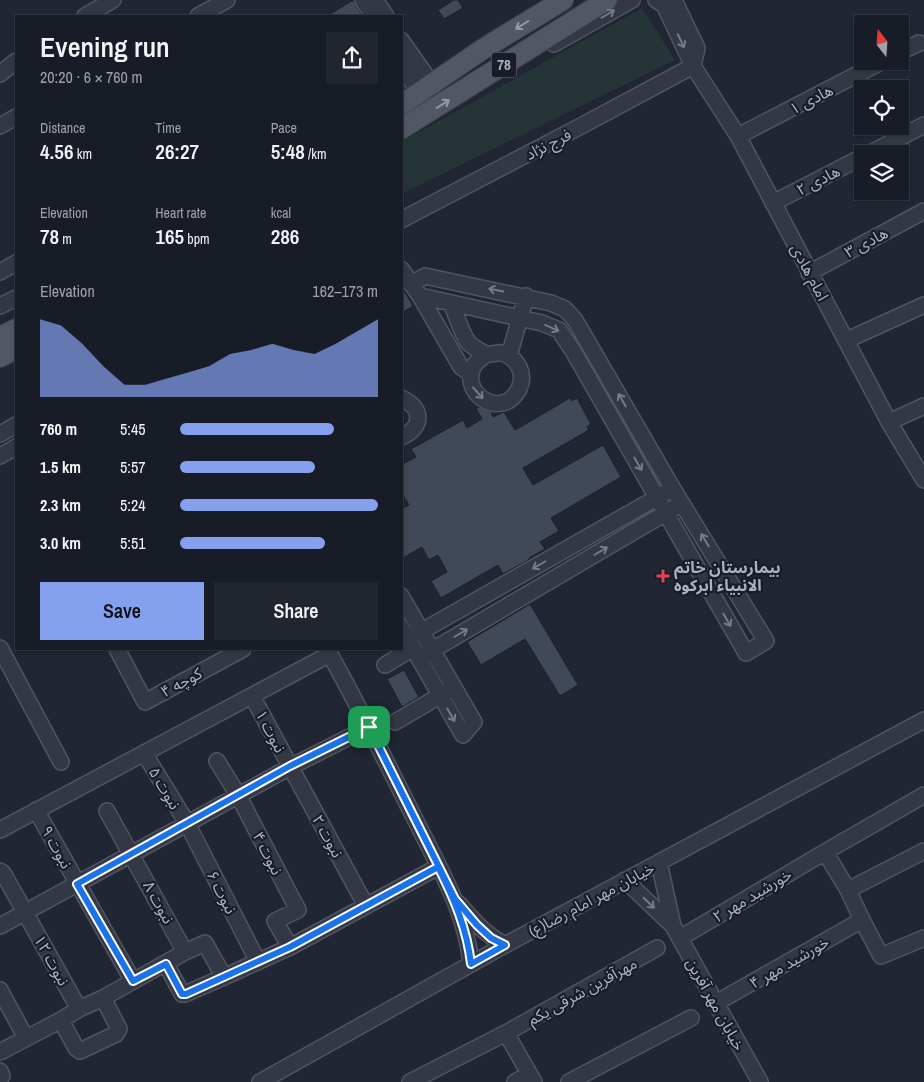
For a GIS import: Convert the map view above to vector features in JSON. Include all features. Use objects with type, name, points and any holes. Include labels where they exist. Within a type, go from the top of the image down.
[{"type":"main road","name":"78","points":[[403,103],[483,49],[563,0]]},
{"type":"main road","name":"78","points":[[403,128],[607,0]]},
{"type":"main road","points":[[0,337],[15,330]]},
{"type":"main road","points":[[0,357],[15,350]]},
{"type":"street","points":[[87,15],[113,0]]},
{"type":"street","points":[[200,15],[226,0]]},
{"type":"street","points":[[363,0],[371,15]]},
{"type":"street","points":[[376,0],[385,15]]},
{"type":"street","points":[[502,67],[540,52],[632,0]]},
{"type":"street","name":"امام هادی","points":[[656,0],[664,5],[693,66],[738,136],[889,422],[919,460],[924,480]]},
{"type":"street","points":[[674,0],[697,48],[693,66]]},
{"type":"street","points":[[909,48],[919,43]]},
{"type":"street","points":[[403,44],[425,88]]},
{"type":"street","points":[[0,74],[15,62]]},
{"type":"street","points":[[403,66],[425,88]]},
{"type":"street","name":"فرج نژاد","points":[[403,219],[693,66]]},
{"type":"street","name":"هادی ۱","points":[[738,136],[866,70]]},
{"type":"street","points":[[0,126],[15,118]]},
{"type":"street","points":[[886,145],[924,125]]},
{"type":"street","name":"هادی ۲","points":[[773,203],[854,161]]},
{"type":"street","name":"هادی ۳","points":[[809,273],[924,211]]},
{"type":"street","points":[[0,272],[15,264]]},
{"type":"street","points":[[403,272],[416,290],[461,367],[471,374]]},
{"type":"street","points":[[425,276],[526,296],[565,309],[575,320],[673,489],[766,641],[746,654],[573,351],[559,330],[542,323],[451,303],[416,290],[425,276]]},
{"type":"street","points":[[509,356],[526,296]]},
{"type":"street","points":[[0,306],[15,298]]},
{"type":"street","points":[[451,303],[468,343],[487,354]]},
{"type":"street","points":[[847,340],[924,305]]},
{"type":"street","points":[[500,352],[513,358],[520,368],[522,382],[516,394],[505,402],[492,403],[480,398],[472,387],[471,374],[476,362],[487,354],[500,352]]},
{"type":"street","points":[[403,399],[412,403],[418,412],[418,424],[411,433],[403,437]]},
{"type":"street","points":[[889,422],[924,406]]},
{"type":"street","points":[[0,434],[15,426]]},
{"type":"street","points":[[0,456],[15,448]]},
{"type":"street","points":[[403,650],[413,641],[673,489]]},
{"type":"street","points":[[432,650],[682,503]]},
{"type":"street","points":[[403,604],[413,641],[440,695],[463,735],[474,722],[432,650],[413,641]]},
{"type":"street","points":[[413,641],[432,650]]},
{"type":"street","points":[[0,648],[61,762]]},
{"type":"street","name":"کوچه ۴","points":[[118,650],[145,702],[241,650]]},
{"type":"street","points":[[385,665],[402,650]]},
{"type":"street","points":[[0,830],[252,696],[328,652],[369,727],[455,899],[466,932],[471,964]]},
{"type":"street","points":[[395,722],[454,687]]},
{"type":"street","name":"نبوت ۱","points":[[252,696],[290,766]]},
{"type":"street","name":"خیابان مهر امام رضا(ع)","points":[[260,1082],[505,945],[924,720]]},
{"type":"street","points":[[0,926],[290,766],[369,727]]},
{"type":"street","name":"نبوت ۵","points":[[144,753],[187,823]]},
{"type":"street","name":"نبوت ۴","points":[[217,761],[238,795],[298,910],[275,921],[290,947]]},
{"type":"street","name":"نبوت ۲","points":[[290,766],[366,906]]},
{"type":"street","name":"خورشید مهر ۲","points":[[676,932],[825,852],[924,795]]},
{"type":"street","name":"نبوت ۹","points":[[36,810],[133,981]]},
{"type":"street","name":"نبوت ۸","points":[[107,811],[132,853],[185,952]]},
{"type":"street","name":"نبوت ۶","points":[[187,823],[258,962]]},
{"type":"street","points":[[848,890],[924,850]]},
{"type":"street","points":[[825,852],[848,890],[880,956],[924,938]]},
{"type":"street","name":"خیابان مهر آفرین","points":[[659,862],[676,932]]},
{"type":"street","points":[[166,964],[182,994],[186,994],[290,947],[438,867]]},
{"type":"street","name":"نبوت ۱۲","points":[[0,871],[26,912],[79,1009]]},
{"type":"street","name":"خیابان مهر آفرین","points":[[626,880],[676,932],[716,1003],[753,1080]]},
{"type":"street","points":[[455,899],[491,938],[505,945]]},
{"type":"street","name":"خورشید مهر ۴","points":[[716,1003],[862,920]]},
{"type":"street","points":[[0,1052],[205,943],[224,977]]},
{"type":"street","name":"مهرآفرین شرقی یکم","points":[[410,1082],[506,1033],[657,948]]},
{"type":"street","points":[[0,990],[26,1038]]},
{"type":"street","points":[[61,1020],[76,1048],[80,1051],[116,1034],[119,1029],[103,998]]},
{"type":"street","points":[[569,1082],[691,1018]]},
{"type":"street","points":[[506,1033],[532,1078],[515,1082]]},
{"type":"street","points":[[0,1071],[2,1076],[0,1079]]},
{"type":"shaded area","points":[[642,8],[675,60],[403,193],[403,141]]},
{"type":"building","points":[[353,0],[361,15],[329,15]]},
{"type":"building","points":[[454,0],[458,0],[463,8],[444,19],[438,10]]},
{"type":"building","points":[[403,289],[412,304],[412,307],[403,312]]},
{"type":"building","points":[[570,398],[572,401],[577,398],[591,424],[587,427],[589,430],[523,468],[533,485],[603,445],[621,477],[551,518],[559,531],[540,542],[545,549],[503,574],[498,565],[441,598],[431,581],[447,572],[438,555],[429,560],[422,547],[403,558],[403,508],[409,505],[403,495],[403,464],[416,457],[411,449],[463,420],[467,428],[482,419],[476,409],[479,407],[491,412],[493,417],[504,412],[515,430]]},
{"type":"building","points":[[530,604],[578,685],[560,696],[525,639],[481,665],[467,642]]},
{"type":"building","points":[[404,670],[419,697],[402,707],[387,679]]},
{"type":"place","name":"بیمارستان خاتم الانبیاء ابرکوه","points":[[663,576]]},
{"type":"route","points":[[369,727],[290,766],[77,884],[133,981],[166,964],[182,994],[186,994],[290,947],[438,867],[455,899],[466,932],[471,964],[505,945],[491,938],[455,899],[369,727]]}]
